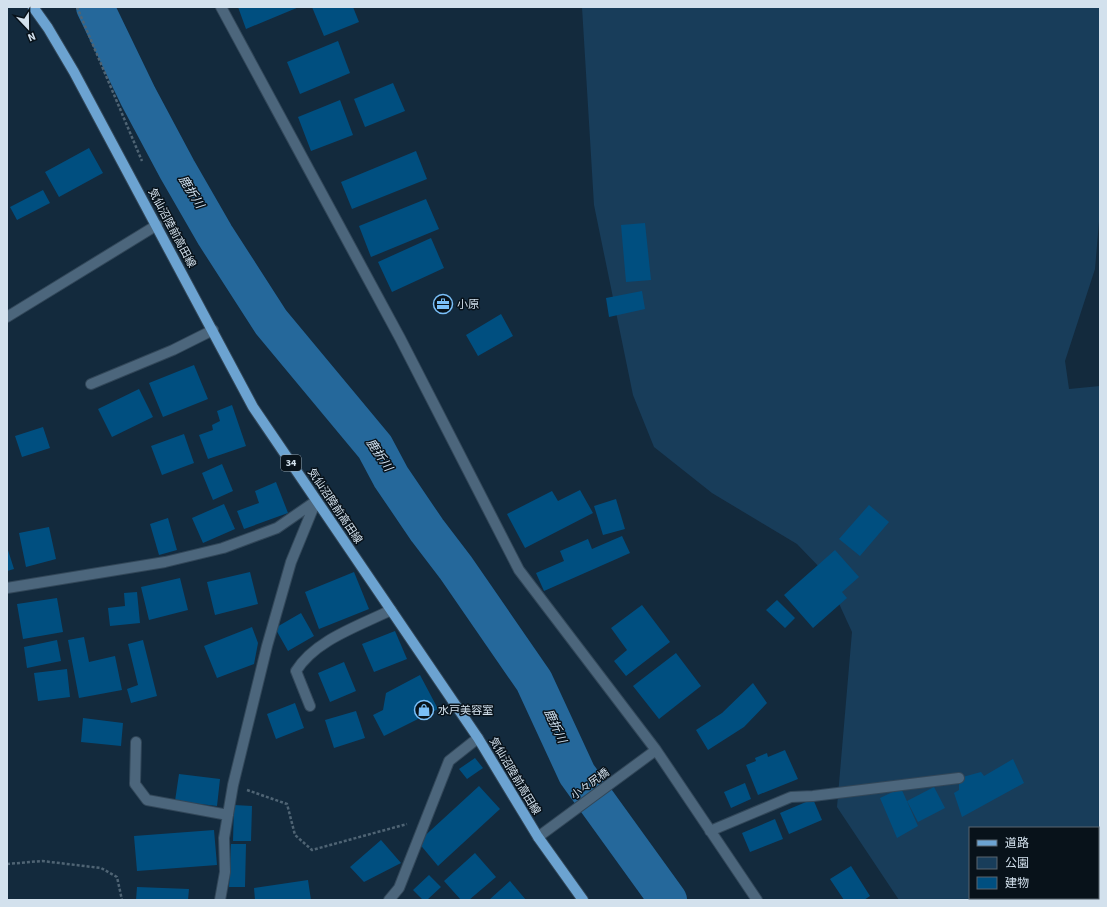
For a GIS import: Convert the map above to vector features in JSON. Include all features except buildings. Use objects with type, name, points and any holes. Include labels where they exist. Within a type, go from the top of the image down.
[{"type":"main road","name":"気仙沼陸前高田線","points":[[33,7],[48,28],[74,72],[253,407],[478,738],[538,837],[583,900]]},
{"type":"street","points":[[221,7],[400,338],[519,570],[656,750],[757,900]]},
{"type":"street","points":[[7,317],[157,225]]},
{"type":"street","points":[[92,384],[173,350],[212,330]]},
{"type":"street","points":[[7,588],[165,562],[223,548],[277,528],[316,500]]},
{"type":"street","points":[[220,900],[226,872],[224,838],[233,785],[267,646],[291,562],[316,500]]},
{"type":"street","points":[[310,706],[296,671],[302,661],[327,642],[391,610]]},
{"type":"street","points":[[392,899],[399,888],[449,761],[478,738]]},
{"type":"street","points":[[136,742],[135,784],[147,800],[228,815]]},
{"type":"street","name":"小々尻橋","points":[[538,837],[656,750]]},
{"type":"street","points":[[710,831],[791,797],[813,796],[958,778]]},
{"type":"path","points":[[77,7],[143,164]]},
{"type":"path","points":[[233,785],[287,804],[295,835],[312,850],[427,818]]},
{"type":"path","points":[[7,864],[42,861],[101,868],[117,877],[122,900]]},
{"type":"green space","points":[[582,7],[1100,7],[1100,210],[1095,269],[1065,361],[1069,389],[1100,386],[1100,900],[899,900],[837,807],[852,632],[825,573],[797,544],[712,493],[654,447],[633,395],[594,205]]},
{"type":"waterway","name":"鹿折川","points":[[95,7],[138,96],[177,169],[215,235],[271,322],[375,447],[391,477],[427,530],[456,568],[534,681],[577,774],[668,900]]},
{"type":"place","name":"小原","points":[[443,304]]},
{"type":"place","name":"水戸美容室","points":[[424,710]]}]
